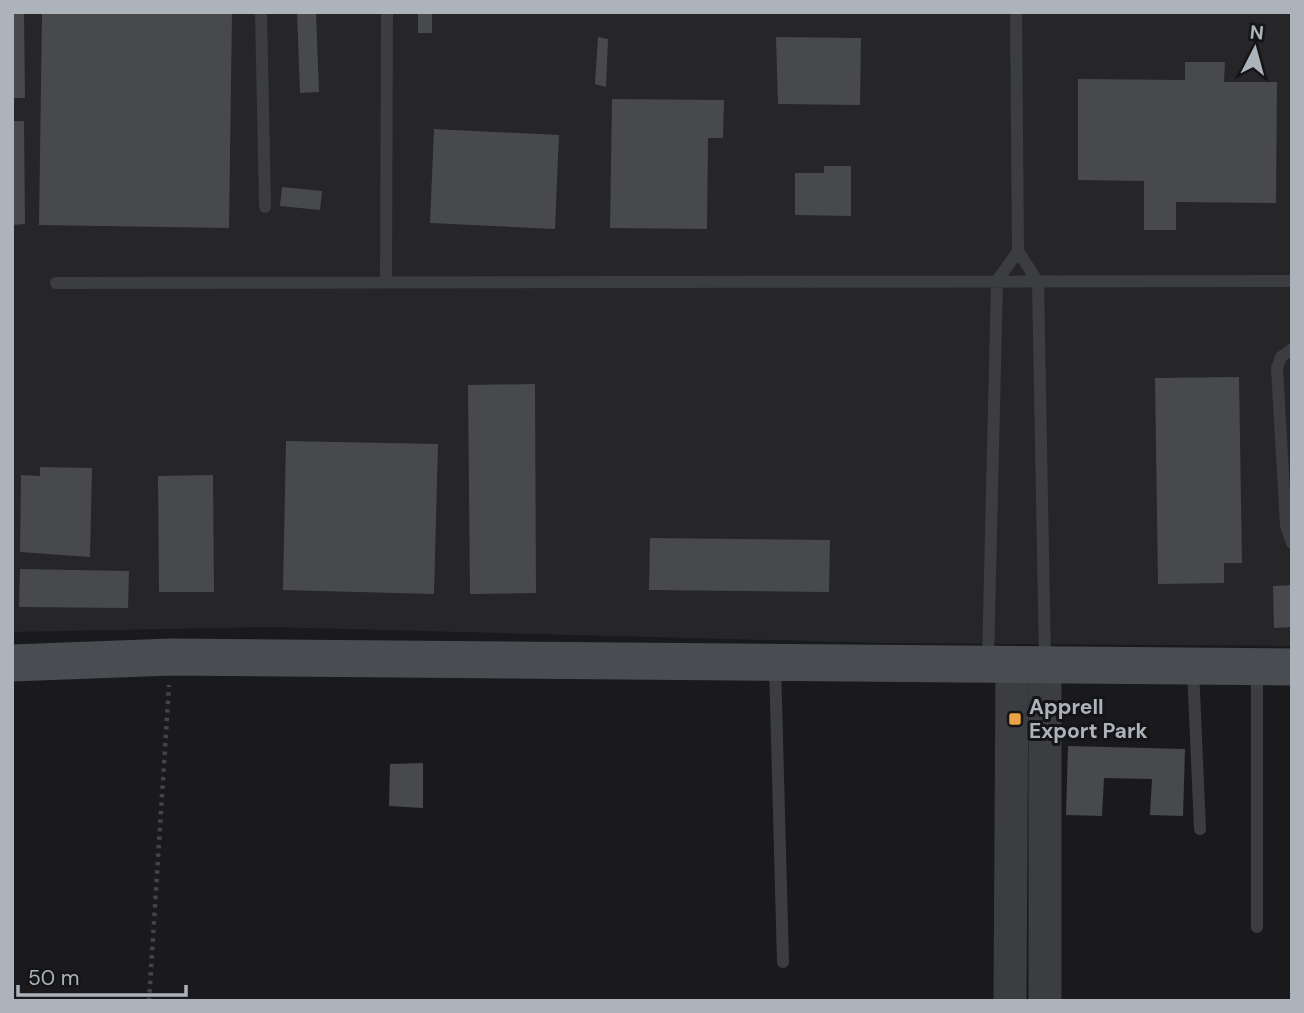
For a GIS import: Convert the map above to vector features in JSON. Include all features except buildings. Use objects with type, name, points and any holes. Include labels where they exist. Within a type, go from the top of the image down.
[{"type":"main road","points":[[12,663],[171,657],[1274,667]]},
{"type":"street","points":[[1010,1001],[1015,664]]},
{"type":"street","points":[[1015,664],[1045,1001]]},
{"type":"lane","points":[[261,12],[265,207]]},
{"type":"lane","points":[[386,281],[387,12]]},
{"type":"lane","points":[[1015,664],[1038,282],[1018,251],[1016,12]]},
{"type":"lane","points":[[1015,664],[997,281],[1018,251]]},
{"type":"lane","points":[[56,283],[1292,281]]},
{"type":"lane","points":[[1292,349],[1281,357],[1277,368],[1286,526],[1292,543]]},
{"type":"lane","points":[[775,662],[783,962]]},
{"type":"lane","points":[[1193,666],[1200,829]]},
{"type":"lane","points":[[1257,927],[1274,667]]},
{"type":"path","points":[[149,1001],[171,657]]},
{"type":"shaded area","points":[[12,12],[1292,12],[1292,646],[883,643],[268,627],[12,632]]},
{"type":"place","name":"Apprell Export Park","points":[[1015,719]]}]
